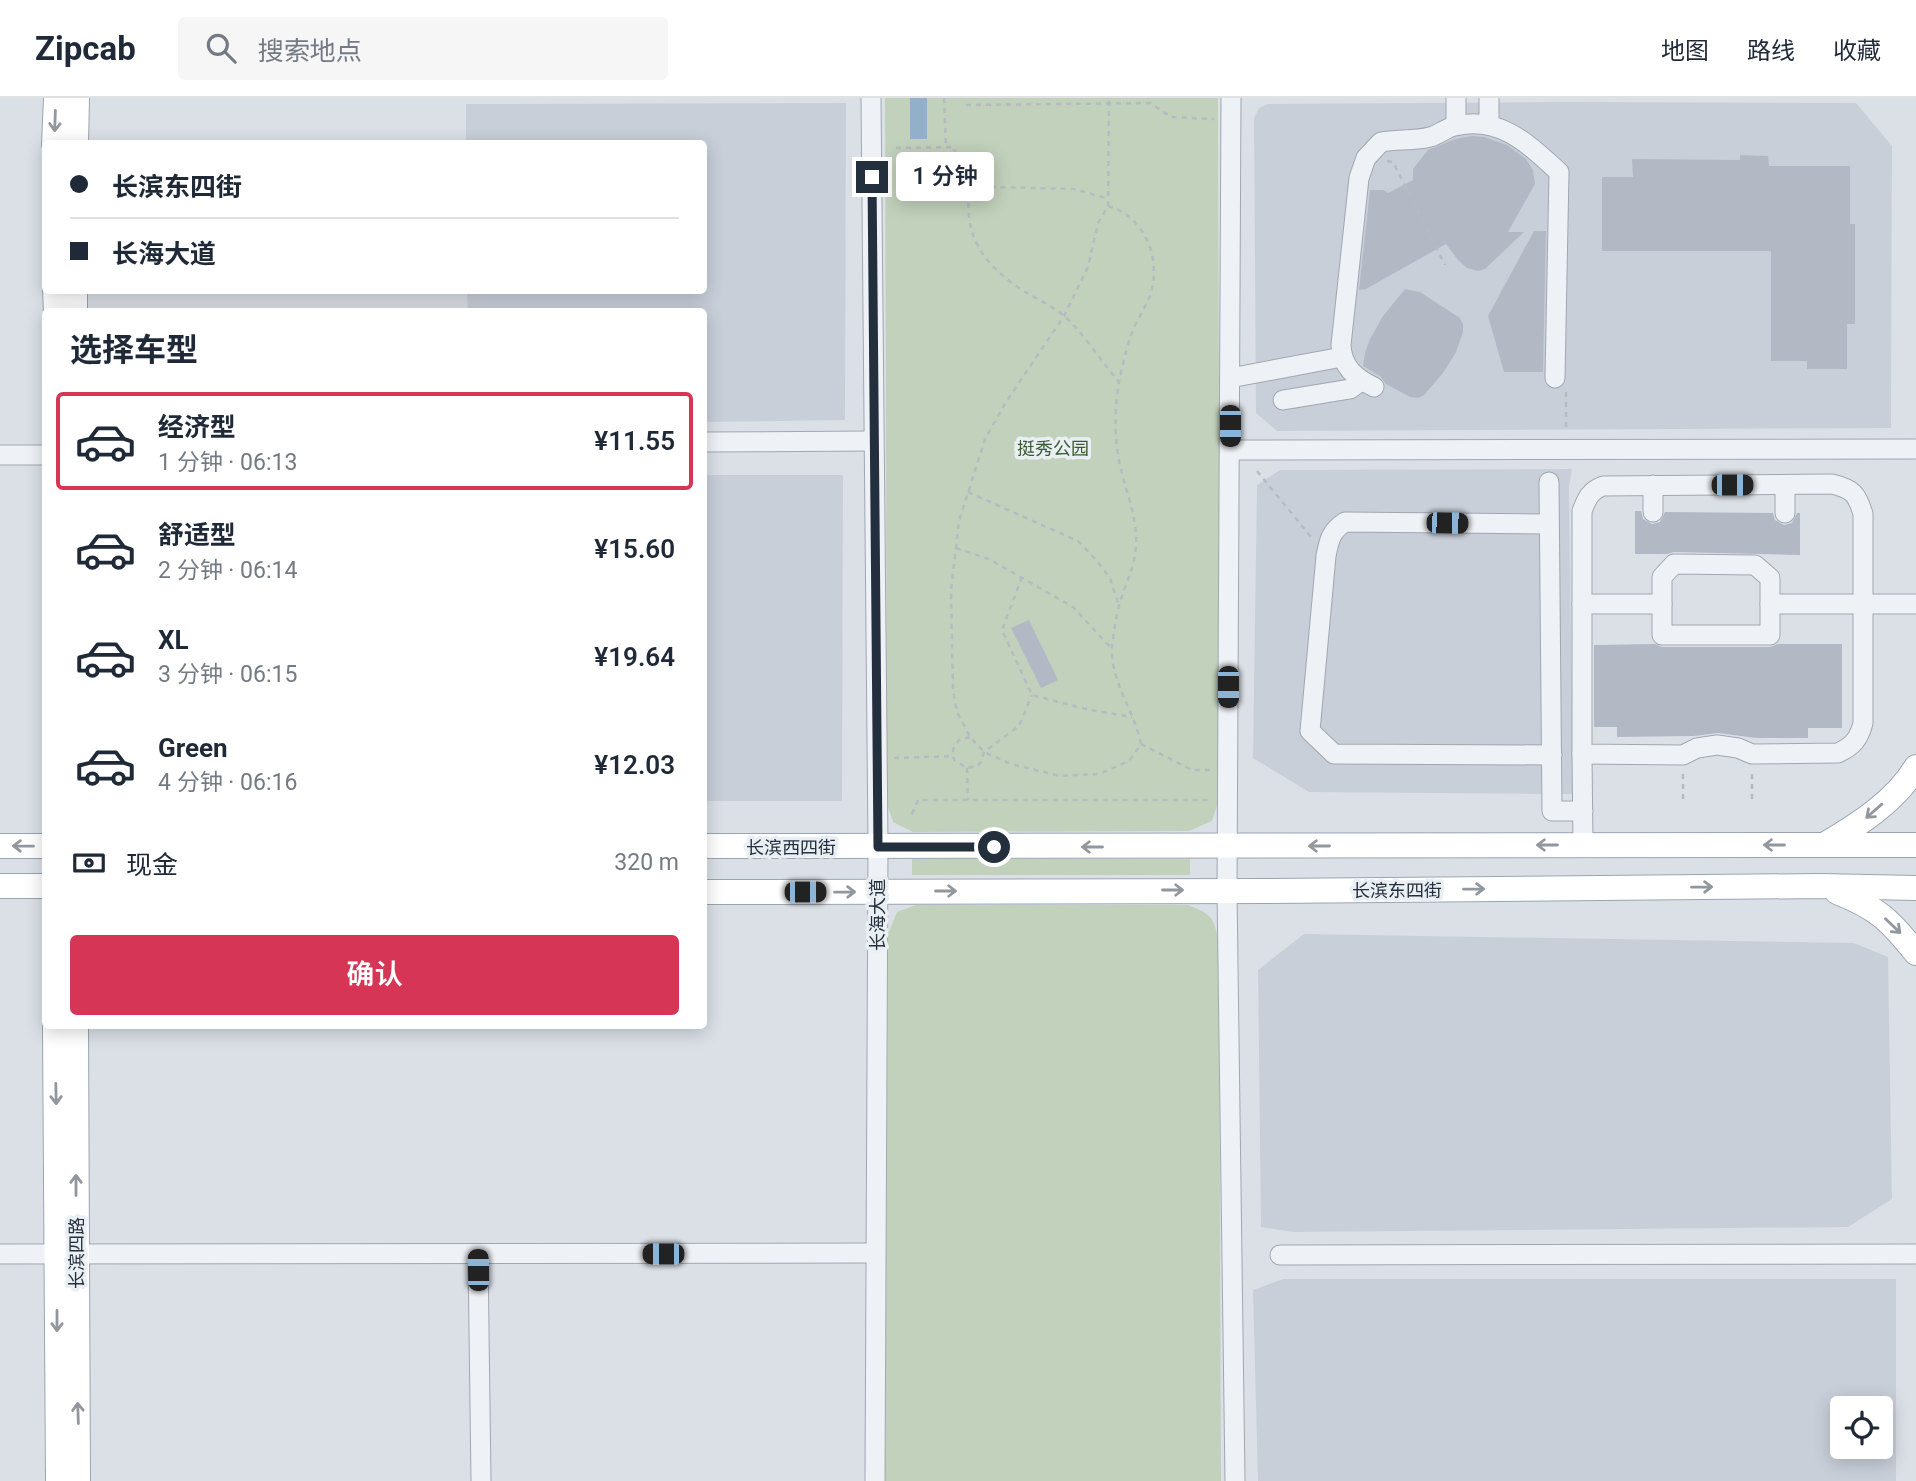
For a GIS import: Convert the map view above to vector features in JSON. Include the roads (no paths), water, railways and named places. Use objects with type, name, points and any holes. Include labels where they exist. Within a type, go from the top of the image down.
[{"type":"main road","points":[[54,140],[55,98]]},
{"type":"main road","points":[[76,140],[77,98]]},
{"type":"main road","points":[[1824,845],[1858,825],[1887,800],[1916,767]]},
{"type":"main road","points":[[878,847],[1916,845]]},
{"type":"main road","points":[[0,846],[42,846]]},
{"type":"main road","name":"长滨西四街","points":[[707,846],[878,847]]},
{"type":"main road","points":[[0,886],[42,886]]},
{"type":"main road","points":[[1820,886],[1867,904],[1895,926],[1916,953]]},
{"type":"main road","name":"长滨东四街","points":[[878,891],[1820,886],[1916,888]]},
{"type":"main road","points":[[707,892],[878,891]]},
{"type":"main road","name":"长滨四路","points":[[55,1029],[78,1481]]},
{"type":"main road","name":"长滨四路","points":[[58,1481],[76,1029]]},
{"type":"street","name":"长海大道","points":[[872,98],[878,847],[875,1481]]},
{"type":"street","points":[[1231,98],[1227,891],[1235,1481]]},
{"type":"street","points":[[1456,98],[1456,125]]},
{"type":"street","points":[[1489,98],[1489,125]]},
{"type":"street","points":[[1283,400],[1368,384],[1348,369],[1342,357],[1359,178],[1366,158],[1381,142],[1432,137],[1443,129],[1472,123],[1507,130],[1523,139],[1559,172],[1555,379]]},
{"type":"street","points":[[1230,378],[1342,357]]},
{"type":"street","points":[[707,442],[873,441]]},
{"type":"street","points":[[1230,450],[1916,449]]},
{"type":"street","points":[[0,455],[42,455]]},
{"type":"street","points":[[1549,482],[1552,811],[1583,811]]},
{"type":"street","points":[[1583,754],[1683,755],[1698,748],[1717,745],[1738,748],[1752,754],[1838,753],[1850,747],[1859,737],[1863,723],[1864,604],[1863,514],[1859,500],[1848,488],[1832,484],[1653,485],[1603,486],[1593,490],[1583,511],[1583,604],[1583,754],[1583,845]]},
{"type":"street","points":[[1653,485],[1653,512]]},
{"type":"street","points":[[1785,485],[1785,513]]},
{"type":"street","points":[[1549,524],[1345,522],[1336,528],[1330,536],[1326,556],[1310,731],[1334,754],[1552,755]]},
{"type":"street","points":[[1674,564],[1755,565],[1770,578],[1770,635],[1662,635],[1662,604],[1662,577],[1674,564]]},
{"type":"street","points":[[1583,604],[1662,604]]},
{"type":"street","points":[[1770,604],[1916,604]]},
{"type":"street","points":[[0,1254],[875,1254]]},
{"type":"street","points":[[478,1254],[481,1481]]},
{"type":"street","points":[[1280,1255],[1916,1254]]},
{"type":"water","points":[[910,98],[927,98],[927,139],[910,139]]},
{"type":"park label","name":"挺秀公园","points":[[1053,448]]}]
